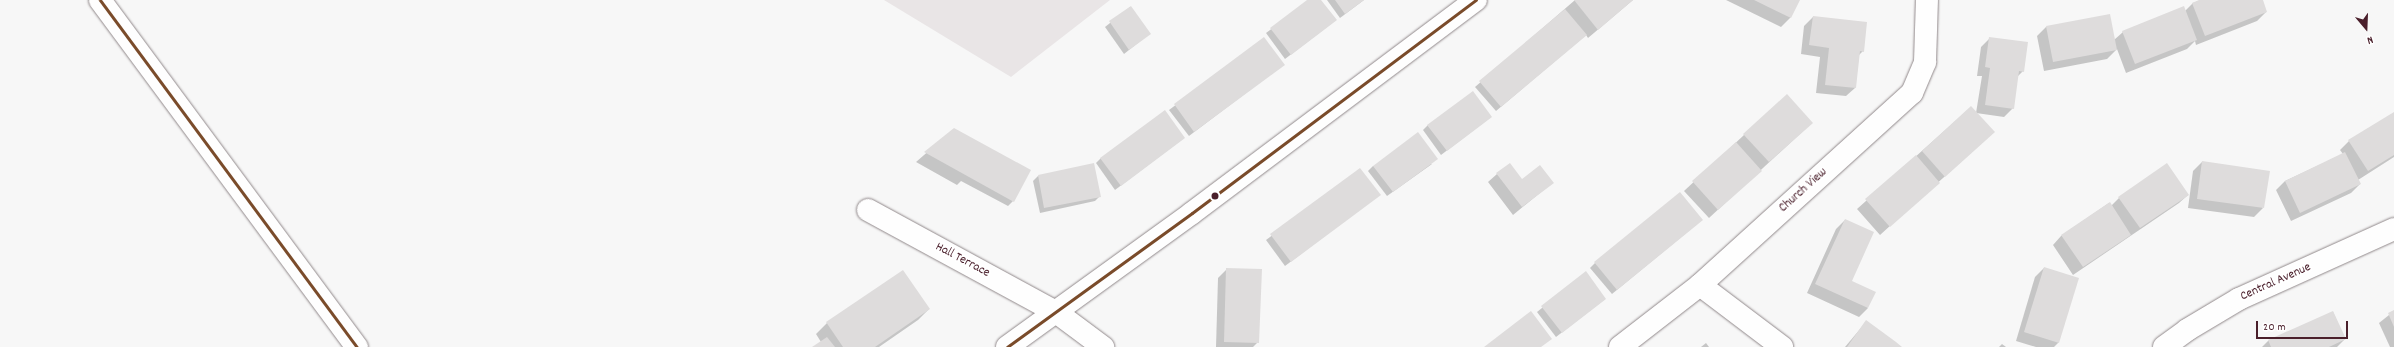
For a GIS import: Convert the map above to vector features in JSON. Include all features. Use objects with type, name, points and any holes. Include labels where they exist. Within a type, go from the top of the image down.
[{"type":"street","points":[[100,0],[357,347]]},
{"type":"street","points":[[1007,347],[1476,0]]},
{"type":"street","name":"Church View","points":[[1620,347],[1700,285],[1912,92],[1925,62],[1927,0]]},
{"type":"street","name":"Hall Terrace","points":[[868,210],[1056,312],[1103,347]]},
{"type":"street","name":"Central Avenue","points":[[2164,347],[2187,330],[2239,299],[2394,229]]},
{"type":"street","points":[[1700,285],[1782,347]]},
{"type":"shaded area","points":[[884,0],[1110,0],[1011,77]]},
{"type":"building","points":[[1307,0],[1321,0],[1337,20],[1291,55],[1270,28]]},
{"type":"building","points":[[1335,0],[1364,0],[1345,14]]},
{"type":"building","points":[[1574,0],[1633,0],[1598,30]]},
{"type":"building","points":[[1754,0],[1800,0],[1791,18]]},
{"type":"building","points":[[2199,0],[2263,0],[2267,12],[2205,36],[2192,3]]},
{"type":"building","points":[[1131,6],[1151,34],[1129,50],[1109,21]]},
{"type":"building","points":[[2184,6],[2197,40],[2135,64],[2122,31]]},
{"type":"building","points":[[1565,9],[1587,35],[1501,107],[1479,81]]},
{"type":"building","points":[[2110,14],[2117,50],[2053,62],[2046,26]]},
{"type":"building","points":[[1813,16],[1867,22],[1864,52],[1860,51],[1856,88],[1825,85],[1829,48],[1809,45]]},
{"type":"building","points":[[1264,37],[1285,65],[1194,132],[1174,104]]},
{"type":"building","points":[[1989,37],[2028,42],[2024,72],[2019,71],[2014,109],[1985,105],[1990,68],[1985,67]]},
{"type":"building","points":[[1473,91],[1492,117],[1447,151],[1427,125]]},
{"type":"building","points":[[1787,94],[1813,123],[1769,162],[1743,134]]},
{"type":"building","points":[[1971,106],[1995,132],[1945,177],[1922,151]]},
{"type":"building","points":[[1165,110],[1185,138],[1121,186],[1100,158]]},
{"type":"building","points":[[2394,112],[2394,155],[2368,171],[2348,140]]},
{"type":"building","points":[[954,128],[1031,170],[1014,202],[924,152]]},
{"type":"building","points":[[1418,132],[1438,159],[1393,192],[1373,166]]},
{"type":"building","points":[[1736,142],[1762,171],[1718,210],[1692,181]]},
{"type":"building","points":[[2345,152],[2361,184],[2300,213],[2285,181]]},
{"type":"building","points":[[1916,155],[1940,183],[1890,227],[1865,199]]},
{"type":"building","points":[[2202,161],[2270,171],[2264,208],[2197,199]]},
{"type":"building","points":[[1094,163],[1101,197],[1044,208],[1038,175]]},
{"type":"building","points":[[1510,163],[1522,179],[1540,165],[1554,183],[1522,207],[1496,173]]},
{"type":"building","points":[[2167,163],[2189,195],[2140,228],[2118,197]]},
{"type":"building","points":[[1360,168],[1381,195],[1291,262],[1270,234]]},
{"type":"building","points":[[1680,192],[1703,220],[1617,290],[1594,262]]},
{"type":"building","points":[[2110,202],[2131,235],[2083,267],[2061,235]]},
{"type":"building","points":[[1845,219],[1874,232],[1852,281],[1876,292],[1868,308],[1815,284]]},
{"type":"building","points":[[2044,267],[2079,278],[2059,343],[2024,332]]},
{"type":"building","points":[[1226,268],[1262,269],[1259,343],[1224,342]]},
{"type":"building","points":[[903,270],[930,309],[875,347],[843,347],[826,322]]},
{"type":"building","points":[[1586,271],[1606,299],[1562,333],[1541,306]]},
{"type":"building","points":[[2394,310],[2394,327],[2388,313]]},
{"type":"building","points":[[1531,311],[1552,339],[1541,347],[1484,347]]},
{"type":"building","points":[[2333,311],[2346,339],[2329,347],[2271,347],[2268,340]]},
{"type":"building","points":[[1866,320],[1896,342],[1902,347],[1847,347]]},
{"type":"building","points":[[827,337],[835,347],[812,347]]},
{"type":"transit line","points":[[100,0],[357,347]]},
{"type":"transit line","points":[[1007,347],[1192,213],[1476,0]]}]
